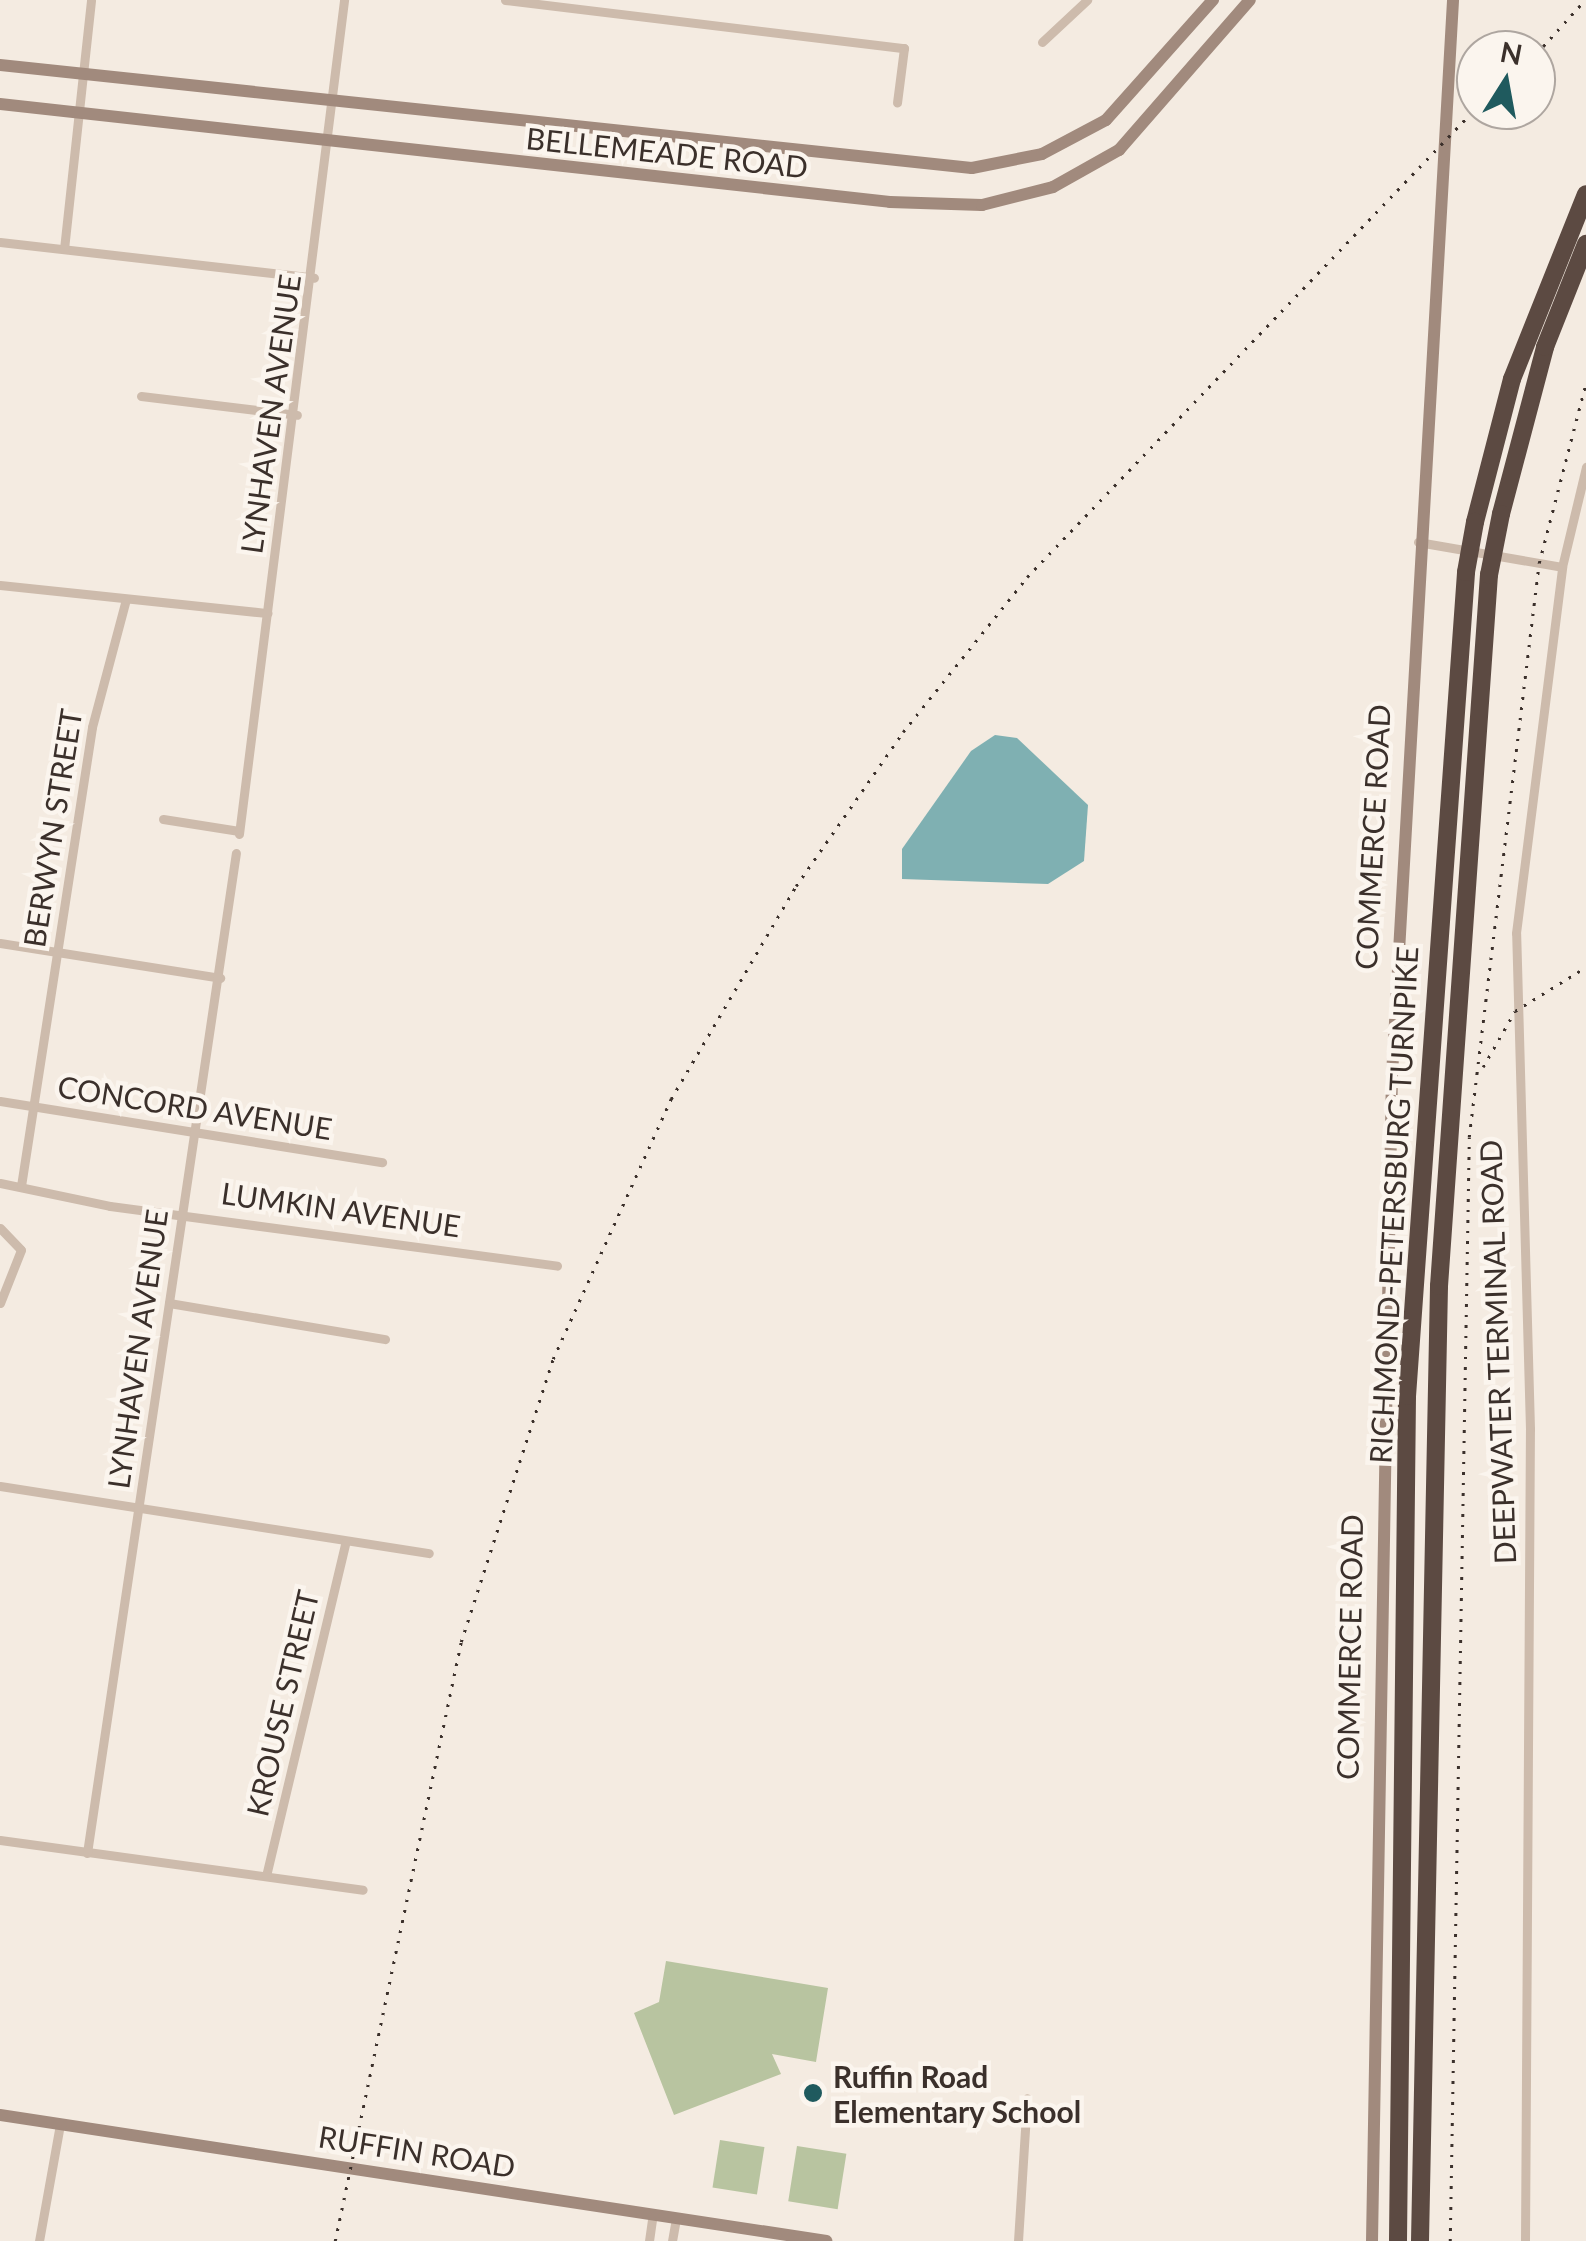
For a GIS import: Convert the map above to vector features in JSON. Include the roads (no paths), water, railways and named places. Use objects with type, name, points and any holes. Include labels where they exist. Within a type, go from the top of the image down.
[{"type":"highway","name":"RICHMOND-PETERSBURG TURNPIKE","points":[[1398,2241],[1407,1396],[1466,572],[1512,379],[1586,194]]},
{"type":"highway","name":"RICHMOND-PETERSBURG TURNPIKE","points":[[1420,2241],[1439,1286],[1466,820],[1489,575],[1501,514],[1545,347],[1586,244]]},
{"type":"main road","name":"BELLEMEADE ROAD","points":[[0,65],[917,166],[990,167],[1042,154],[1106,120],[1213,0]]},
{"type":"main road","name":"BELLEMEADE ROAD","points":[[0,104],[926,205],[1000,202],[1070,180],[1133,139],[1250,0]]},
{"type":"main road","name":"COMMERCE ROAD","points":[[1372,2241],[1392,1075],[1418,542],[1452,0]]},
{"type":"main road","name":"COMMERCE ROAD","points":[[1364,2241],[1387,999],[1417,576]]},
{"type":"main road","name":"RUFFIN ROAD","points":[[0,2115],[826,2241]]},
{"type":"street","points":[[64,249],[91,0]]},
{"type":"street","name":"LYNHAVEN AVENUE","points":[[163,819],[239,832],[297,415],[344,0]]},
{"type":"street","points":[[506,0],[904,48],[896,104]]},
{"type":"street","points":[[1042,42],[1088,0]]},
{"type":"street","points":[[0,242],[314,278]]},
{"type":"street","points":[[141,396],[297,415]]},
{"type":"street","name":"DEEPWATER TERMINAL ROAD","points":[[1524,2241],[1530,1430],[1516,932],[1562,566],[1586,467]]},
{"type":"street","points":[[1418,542],[1562,566]]},
{"type":"street","points":[[0,585],[268,614]]},
{"type":"street","name":"BERWYN STREET","points":[[21,1186],[92,727],[126,600]]},
{"type":"street","name":"LYNHAVEN AVENUE","points":[[87,1853],[236,854]]},
{"type":"street","points":[[0,944],[220,978]]},
{"type":"street","name":"CONCORD AVENUE","points":[[0,1102],[382,1162]]},
{"type":"street","name":"LUMKIN AVENUE","points":[[0,1183],[110,1206],[183,1210],[557,1266]]},
{"type":"street","points":[[0,1228],[21,1250],[0,1303]]},
{"type":"street","points":[[170,1303],[384,1339]]},
{"type":"street","points":[[0,1486],[429,1553]]},
{"type":"street","name":"KROUSE STREET","points":[[266,1876],[346,1541]]},
{"type":"street","points":[[0,1840],[363,1890]]},
{"type":"street","points":[[1018,2241],[1027,2098]]},
{"type":"street","points":[[39,2241],[60,2124]]},
{"type":"street","points":[[649,2241],[653,2214]]},
{"type":"street","points":[[672,2241],[676,2218]]},
{"type":"water","points":[[995,735],[1017,738],[1088,805],[1084,861],[1048,884],[902,879],[902,849],[971,751]]},
{"type":"railway","points":[[1556,32],[1585,0]]},
{"type":"railway","points":[[335,2241],[461,1642],[553,1359],[671,1099],[796,886],[903,732],[1027,577],[1456,129]]},
{"type":"railway","points":[[1450,2241],[1469,1137],[1539,563],[1586,383]]},
{"type":"railway","points":[[1483,1067],[1515,1011],[1586,967]]},
{"type":"place","name":"Ruffin Road Elementary School","points":[[813,2093]]}]
